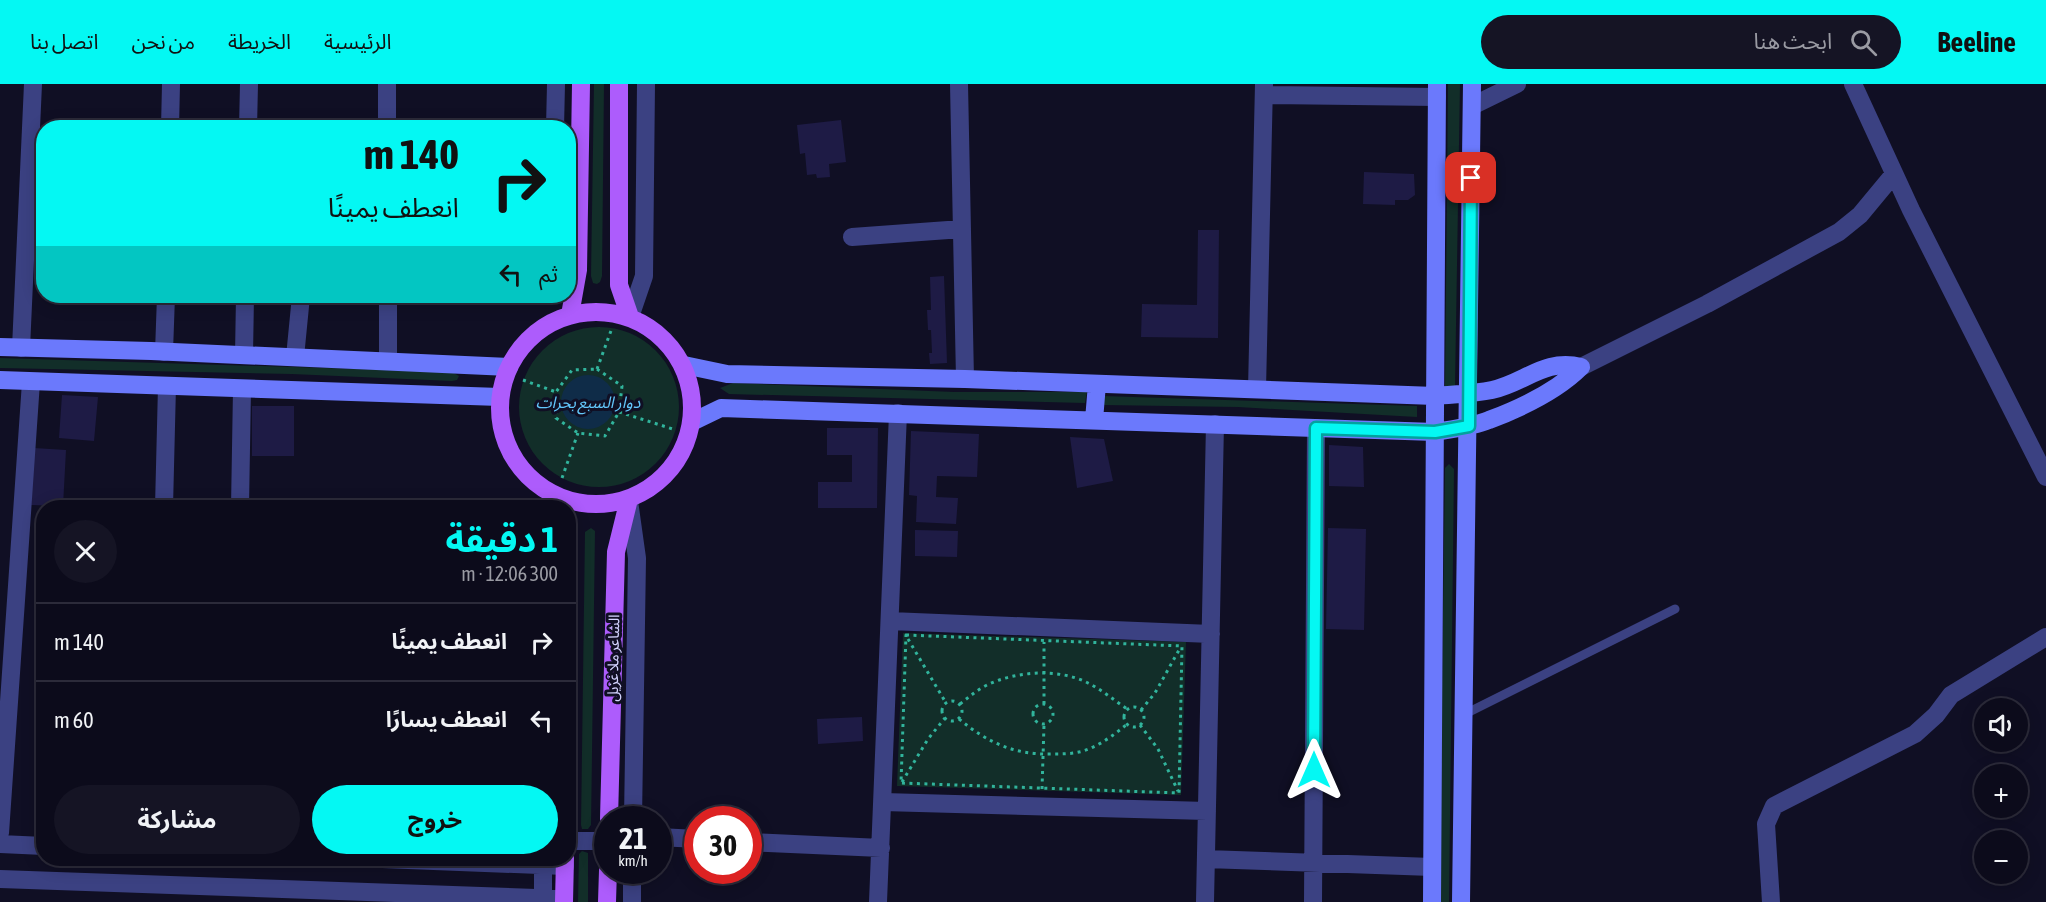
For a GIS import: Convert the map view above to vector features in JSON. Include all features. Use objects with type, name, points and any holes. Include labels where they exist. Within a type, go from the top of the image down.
[{"type":"main road","points":[[576,281],[581,84]]},
{"type":"main road","points":[[620,84],[619,285],[630,317]]},
{"type":"main road","points":[[1461,902],[1472,84]]},
{"type":"main road","points":[[1432,902],[1437,90]]},
{"type":"main road","points":[[570,315],[572,303]]},
{"type":"main road","points":[[553,500],[519,466],[507,445],[501,422],[500,397],[509,367],[524,344],[544,326],[570,315],[590,311],[610,312],[630,317],[652,328],[670,345],[684,365],[692,393],[684,426],[685,447],[671,469],[652,487],[629,499],[603,504],[576,503]]},
{"type":"main road","points":[[0,347],[509,367]]},
{"type":"main road","points":[[684,365],[727,374],[964,379],[1435,396],[1493,390],[1566,363],[1581,367]]},
{"type":"main road","points":[[684,426],[721,408],[1435,432],[1488,421],[1541,395],[1569,378],[1581,367]]},
{"type":"main road","points":[[0,381],[500,397]]},
{"type":"main road","points":[[1094,420],[1097,384]]},
{"type":"main road","name":"الشاعر ملا غزيل","points":[[609,806],[616,552],[629,499]]},
{"type":"main road","points":[[564,901],[565,866]]},
{"type":"main road","points":[[607,902],[608,884]]},
{"type":"street","points":[[21,348],[33,84]]},
{"type":"street","points":[[170,120],[171,84]]},
{"type":"street","points":[[248,120],[249,84]]},
{"type":"street","points":[[387,84],[387,120]]},
{"type":"street","points":[[555,120],[556,84]]},
{"type":"street","points":[[630,317],[644,276],[646,84]]},
{"type":"street","points":[[959,84],[964,379]]},
{"type":"street","points":[[1472,106],[1517,84]]},
{"type":"street","points":[[1852,84],[1894,174],[2046,477]]},
{"type":"street","points":[[1257,389],[1264,90],[1437,90]]},
{"type":"street","points":[[1581,367],[1707,304],[1839,232],[1860,215],[1894,174]]},
{"type":"street","points":[[852,237],[962,229]]},
{"type":"street","points":[[164,352],[166,303]]},
{"type":"street","points":[[244,355],[245,303]]},
{"type":"street","points":[[295,357],[300,303]]},
{"type":"street","points":[[388,303],[388,362]]},
{"type":"street","points":[[567,303],[570,315]]},
{"type":"street","points":[[0,834],[31,382]]},
{"type":"street","points":[[164,500],[167,386]]},
{"type":"street","points":[[240,500],[242,389]]},
{"type":"street","points":[[878,902],[898,413]]},
{"type":"street","points":[[1205,902],[1215,424]]},
{"type":"street","points":[[1313,902],[1316,428]]},
{"type":"street","points":[[629,499],[636,558],[633,806]]},
{"type":"street","points":[[890,621],[1211,634]]},
{"type":"street","points":[[1772,902],[1766,824],[1774,806],[1915,734],[1936,716],[1950,695],[2040,643],[2046,637]]},
{"type":"street","points":[[883,802],[1207,812]]},
{"type":"street","points":[[576,841],[594,841]]},
{"type":"street","points":[[762,843],[881,848]]},
{"type":"street","points":[[0,844],[36,846]]},
{"type":"street","points":[[1206,859],[1432,867]]},
{"type":"street","points":[[543,866],[543,900]]},
{"type":"street","points":[[0,879],[359,897],[564,901]]},
{"type":"street","points":[[632,884],[632,902]]},
{"type":"lane","points":[[1463,715],[1675,609]]},
{"type":"path","points":[[597,369],[612,328]]},
{"type":"path","points":[[597,369],[622,386],[619,412],[606,436],[578,433],[556,418],[556,392],[572,370],[597,369]]},
{"type":"path","points":[[523,380],[556,392]]},
{"type":"path","points":[[619,412],[684,426]]},
{"type":"path","points":[[562,478],[578,433]]},
{"type":"path","points":[[906,635],[1182,646]]},
{"type":"path","points":[[906,635],[946,703]]},
{"type":"path","points":[[901,783],[906,635]]},
{"type":"path","points":[[1044,639],[1044,704]]},
{"type":"path","points":[[1141,710],[1155,693],[1182,646]]},
{"type":"path","points":[[1179,793],[1182,646]]},
{"type":"path","points":[[960,704],[989,684],[1016,676],[1044,673],[1086,681],[1127,710]]},
{"type":"path","points":[[959,719],[963,711],[960,704],[952,701],[946,703],[942,709],[945,718],[951,721],[959,719],[998,745],[1011,750],[1043,754],[1083,751],[1126,725]]},
{"type":"path","points":[[1044,704],[1052,708],[1054,714],[1052,721],[1044,725],[1036,722],[1033,716],[1037,706],[1044,704]]},
{"type":"path","points":[[1133,707],[1141,710],[1144,717],[1140,725],[1132,728],[1126,725],[1123,715],[1127,710],[1133,707]]},
{"type":"path","points":[[901,783],[913,760],[945,718]]},
{"type":"path","points":[[1042,790],[1044,725]]},
{"type":"path","points":[[1140,725],[1158,749],[1179,793]]},
{"type":"path","points":[[901,783],[1042,790],[1179,793]]},
{"type":"green space","points":[[594,84],[604,84],[602,276],[597,284],[593,283],[591,276]]},
{"type":"green space","points":[[1448,84],[1460,84],[1455,386],[1445,386]]},
{"type":"green space","points":[[599,327],[615,328],[630,333],[656,350],[673,376],[678,391],[678,423],[673,438],[656,464],[630,481],[615,486],[599,487],[583,486],[568,481],[542,464],[525,438],[520,423],[519,407],[520,391],[525,376],[542,350],[568,333],[583,328]]},
{"type":"green space","points":[[0,358],[452,372],[459,376],[457,380],[452,381],[292,374],[0,368]]},
{"type":"green space","points":[[733,383],[954,392],[1087,392],[1085,403],[729,394],[720,388]]},
{"type":"green space","points":[[1103,396],[1417,406],[1417,417],[1238,407],[1103,405]]},
{"type":"green space","points":[[1449,464],[1454,469],[1449,902],[1439,902],[1445,468]]},
{"type":"green space","points":[[591,528],[595,531],[591,825],[588,829],[582,829],[585,532]]},
{"type":"green space","points":[[903,633],[1186,642],[1181,795],[897,786]]},
{"type":"green space","points":[[582,851],[588,853],[588,902],[578,902],[579,854]]},
{"type":"water","name":"دوار السبع بحرات","points":[[588,375],[607,383],[615,402],[607,421],[588,429],[569,421],[561,402],[569,383]]},
{"type":"building","points":[[841,120],[846,162],[829,164],[830,177],[817,178],[816,174],[807,175],[805,153],[800,154],[797,125]]},
{"type":"building","points":[[1364,172],[1414,174],[1415,195],[1408,200],[1395,200],[1395,205],[1363,204]]},
{"type":"building","points":[[1198,230],[1219,230],[1218,338],[1141,337],[1142,304],[1197,305]]},
{"type":"building","points":[[944,276],[947,363],[930,364],[931,330],[928,330],[927,310],[931,310],[930,277]]},
{"type":"building","points":[[62,395],[98,397],[94,441],[59,438]]},
{"type":"building","points":[[252,406],[294,406],[294,456],[252,456]]},
{"type":"building","points":[[827,428],[878,428],[877,508],[818,508],[818,482],[852,482],[852,455],[827,455]]},
{"type":"building","points":[[911,431],[979,434],[977,477],[937,476],[936,497],[958,498],[956,524],[916,522],[917,496],[909,495]]},
{"type":"building","points":[[1070,437],[1104,439],[1113,481],[1077,488]]},
{"type":"building","points":[[1329,445],[1363,447],[1364,487],[1329,486]]},
{"type":"building","points":[[34,448],[66,450],[63,500],[36,500],[36,505],[31,505]]},
{"type":"building","points":[[1328,528],[1366,529],[1364,630],[1326,629]]},
{"type":"building","points":[[915,530],[958,531],[957,557],[915,556]]},
{"type":"building","points":[[862,717],[863,741],[818,744],[817,719]]},
{"type":"route","points":[[1314,770],[1316,428],[1435,432],[1469,426],[1471,178]]}]
